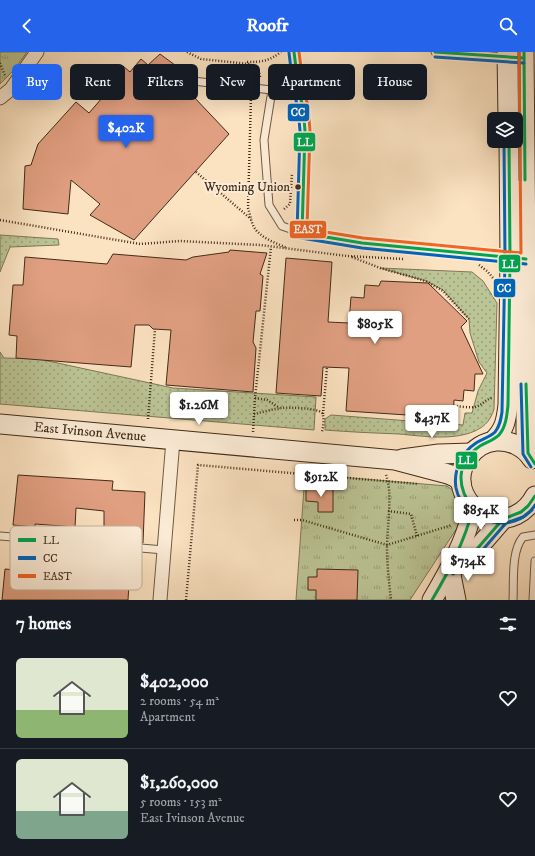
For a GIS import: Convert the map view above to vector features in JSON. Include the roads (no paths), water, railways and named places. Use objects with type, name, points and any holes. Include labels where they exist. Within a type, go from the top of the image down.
[{"type":"main road","points":[[509,112],[516,55]]},
{"type":"main road","points":[[516,55],[518,259],[526,432],[531,458]]},
{"type":"main road","points":[[493,441],[506,423],[508,404],[509,284],[518,259],[509,148]]},
{"type":"main road","name":"East Ivinson Avenue","points":[[0,424],[387,459],[448,474],[461,482]]},
{"type":"main road","points":[[531,458],[516,444],[493,441],[479,446],[466,460],[462,469],[461,482],[464,497],[473,508],[485,516],[494,518],[503,519],[521,512],[528,506],[535,496]]},
{"type":"main road","name":"East Ivinson Avenue","points":[[387,459],[439,454],[472,453]]},
{"type":"main road","points":[[432,600],[450,570],[467,530],[473,508]]},
{"type":"main road","points":[[450,570],[470,557],[503,519]]},
{"type":"main road","points":[[450,570],[456,600]]},
{"type":"street","points":[[0,98],[11,89],[37,52]]},
{"type":"street","points":[[160,600],[173,440]]},
{"type":"lane","points":[[294,52],[296,64]]},
{"type":"lane","points":[[435,52],[516,55]]},
{"type":"lane","points":[[198,82],[268,90]]},
{"type":"lane","points":[[270,100],[264,140],[269,205],[282,226],[302,233],[362,243],[518,259]]},
{"type":"lane","points":[[301,100],[305,131],[302,233]]},
{"type":"lane","points":[[514,600],[515,551],[523,536],[535,535]]},
{"type":"lane","points":[[0,536],[10,537]]},
{"type":"lane","points":[[142,548],[164,550]]},
{"type":"lane","points":[[533,600],[535,561]]},
{"type":"place","name":"Wyoming Union","points":[[298,187]]}]
